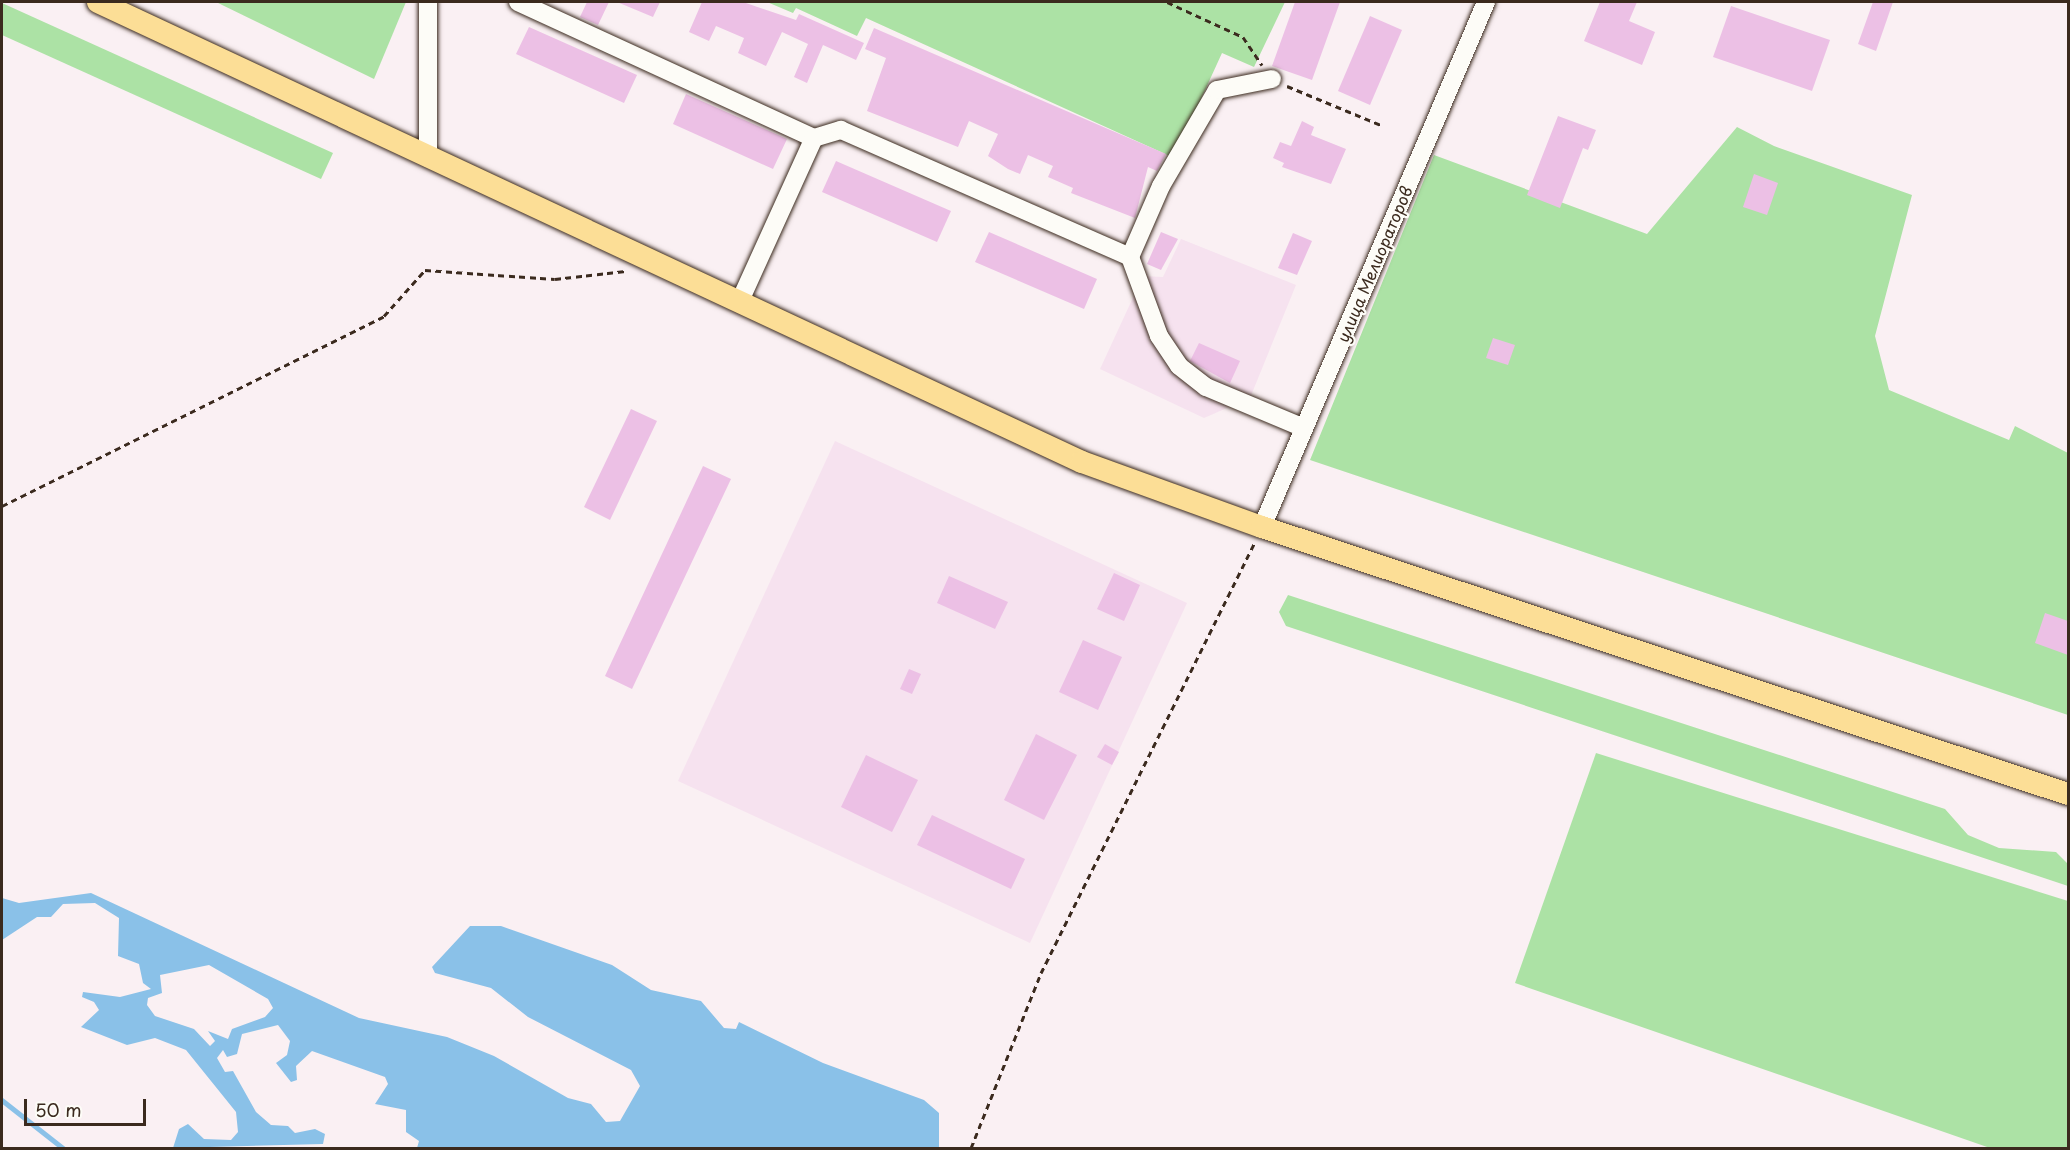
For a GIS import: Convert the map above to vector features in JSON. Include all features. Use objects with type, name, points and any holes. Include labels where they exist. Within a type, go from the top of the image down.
[{"type":"main road","points":[[98,2],[1082,462],[1262,527],[2067,788]]},
{"type":"street","points":[[428,2],[428,158]]},
{"type":"street","points":[[518,2],[814,138],[841,130],[1130,257]]},
{"type":"street","name":"улица Мелиораторов","points":[[1262,527],[1486,2]]},
{"type":"street","points":[[1272,79],[1217,90],[1161,186],[1130,257],[1159,336],[1179,366],[1206,387],[1304,428]]},
{"type":"street","points":[[739,303],[814,138]]},
{"type":"path","points":[[2,506],[384,316],[425,270],[555,279],[661,267]]},
{"type":"path","points":[[971,1149],[1041,973],[1262,527]]},
{"type":"shaded area","points":[[1181,239],[1296,285],[1250,398],[1204,418],[1100,369],[1143,276],[1163,277]]},
{"type":"shaded area","points":[[835,441],[1187,603],[1030,943],[678,781]]},
{"type":"green space","points":[[216,2],[406,2],[374,79]]},
{"type":"green space","points":[[767,2],[1285,2],[1254,67],[1222,53],[1174,158],[866,18],[857,36],[796,8],[793,13]]},
{"type":"green space","points":[[2,3],[333,153],[321,179],[2,35]]},
{"type":"green space","points":[[1737,127],[1774,146],[1912,195],[1875,336],[1889,390],[2009,440],[2015,426],[2068,453],[2068,715],[1310,460],[1434,155],[1647,234]]},
{"type":"green space","points":[[1288,595],[1945,809],[1968,835],[1999,848],[2056,852],[2068,864],[2068,886],[1286,626],[1279,612]]},
{"type":"green space","points":[[1596,753],[2068,901],[2068,1148],[1990,1148],[1515,983]]},
{"type":"water","points":[[91,893],[359,1018],[447,1037],[494,1056],[568,1098],[591,1104],[606,1122],[620,1121],[640,1086],[631,1070],[528,1017],[491,988],[435,973],[432,967],[470,926],[501,926],[612,965],[651,990],[701,1001],[724,1028],[736,1029],[739,1022],[823,1063],[924,1100],[939,1113],[939,1148],[417,1148],[419,1141],[406,1132],[406,1110],[375,1104],[388,1084],[385,1077],[312,1051],[296,1066],[297,1080],[291,1082],[276,1063],[287,1055],[290,1041],[278,1025],[242,1034],[237,1054],[227,1057],[223,1050],[217,1058],[225,1072],[233,1071],[256,1112],[271,1125],[288,1126],[295,1133],[315,1129],[325,1134],[323,1144],[173,1148],[179,1129],[188,1124],[204,1139],[231,1140],[238,1132],[236,1112],[186,1050],[155,1038],[127,1045],[81,1027],[99,1010],[94,1002],[82,997],[83,992],[120,997],[151,989],[143,983],[139,964],[118,956],[119,918],[95,903],[63,904],[51,917],[37,917],[2,940],[2,898],[19,903]],"holes":[[[209,965],[268,999],[273,1008],[265,1017],[232,1029],[228,1039],[208,1031],[215,1041],[210,1046],[194,1029],[155,1016],[147,1005],[148,998],[162,993],[160,975]]]},
{"type":"building","points":[[587,2],[609,2],[598,25],[580,17]]},
{"type":"building","points":[[617,2],[660,2],[653,17]]},
{"type":"building","points":[[702,2],[743,2],[796,20],[799,14],[864,43],[856,60],[823,45],[807,83],[794,77],[808,44],[782,32],[766,66],[738,53],[744,38],[716,26],[709,41],[689,32]]},
{"type":"building","points":[[1295,2],[1340,2],[1312,80],[1272,66]]},
{"type":"building","points":[[1600,2],[1637,2],[1629,21],[1655,32],[1642,65],[1584,41]]},
{"type":"building","points":[[1873,2],[1893,2],[1876,51],[1858,44]]},
{"type":"building","points":[[1731,6],[1830,40],[1812,91],[1713,57]]},
{"type":"building","points":[[1370,16],[1402,30],[1370,105],[1338,91]]},
{"type":"building","points":[[529,27],[637,75],[624,103],[516,54]]},
{"type":"building","points":[[874,28],[1166,154],[1157,171],[1148,167],[1135,218],[1071,193],[1073,188],[1048,177],[1053,166],[1028,155],[1020,174],[1008,169],[988,156],[998,134],[969,121],[958,147],[867,111],[886,58],[865,49]]},
{"type":"building","points":[[686,94],[787,139],[773,169],[673,124]]},
{"type":"building","points":[[1558,116],[1596,130],[1588,150],[1583,148],[1560,208],[1527,195]]},
{"type":"building","points":[[1302,121],[1314,127],[1311,135],[1346,149],[1331,184],[1282,167],[1284,163],[1273,158],[1280,142],[1291,146]]},
{"type":"building","points":[[836,161],[951,211],[937,242],[822,192]]},
{"type":"building","points":[[1754,174],[1778,183],[1767,215],[1743,207]]},
{"type":"building","points":[[989,232],[1097,279],[1084,309],[975,262]]},
{"type":"building","points":[[1161,232],[1178,239],[1161,270],[1147,264]]},
{"type":"building","points":[[1293,233],[1312,241],[1297,275],[1278,268]]},
{"type":"building","points":[[1493,338],[1515,345],[1508,365],[1486,358]]},
{"type":"building","points":[[1199,343],[1240,361],[1230,383],[1190,361]]},
{"type":"building","points":[[631,409],[657,421],[610,520],[584,507]]},
{"type":"building","points":[[703,466],[731,479],[632,689],[605,676]]},
{"type":"building","points":[[1114,573],[1140,585],[1124,621],[1097,609]]},
{"type":"building","points":[[949,576],[1008,602],[995,629],[937,603]]},
{"type":"building","points":[[2045,613],[2068,621],[2068,655],[2035,643]]},
{"type":"building","points":[[1083,640],[1122,657],[1098,710],[1059,692]]},
{"type":"building","points":[[909,669],[921,674],[912,694],[900,689]]},
{"type":"building","points":[[1036,734],[1077,755],[1044,820],[1004,800]]},
{"type":"building","points":[[1105,744],[1119,752],[1112,765],[1097,757]]},
{"type":"building","points":[[866,755],[918,780],[892,832],[841,807]]},
{"type":"building","points":[[932,815],[1025,859],[1011,889],[917,845]]},
{"type":"waterway","points":[[2,1100],[63,1148]]}]
